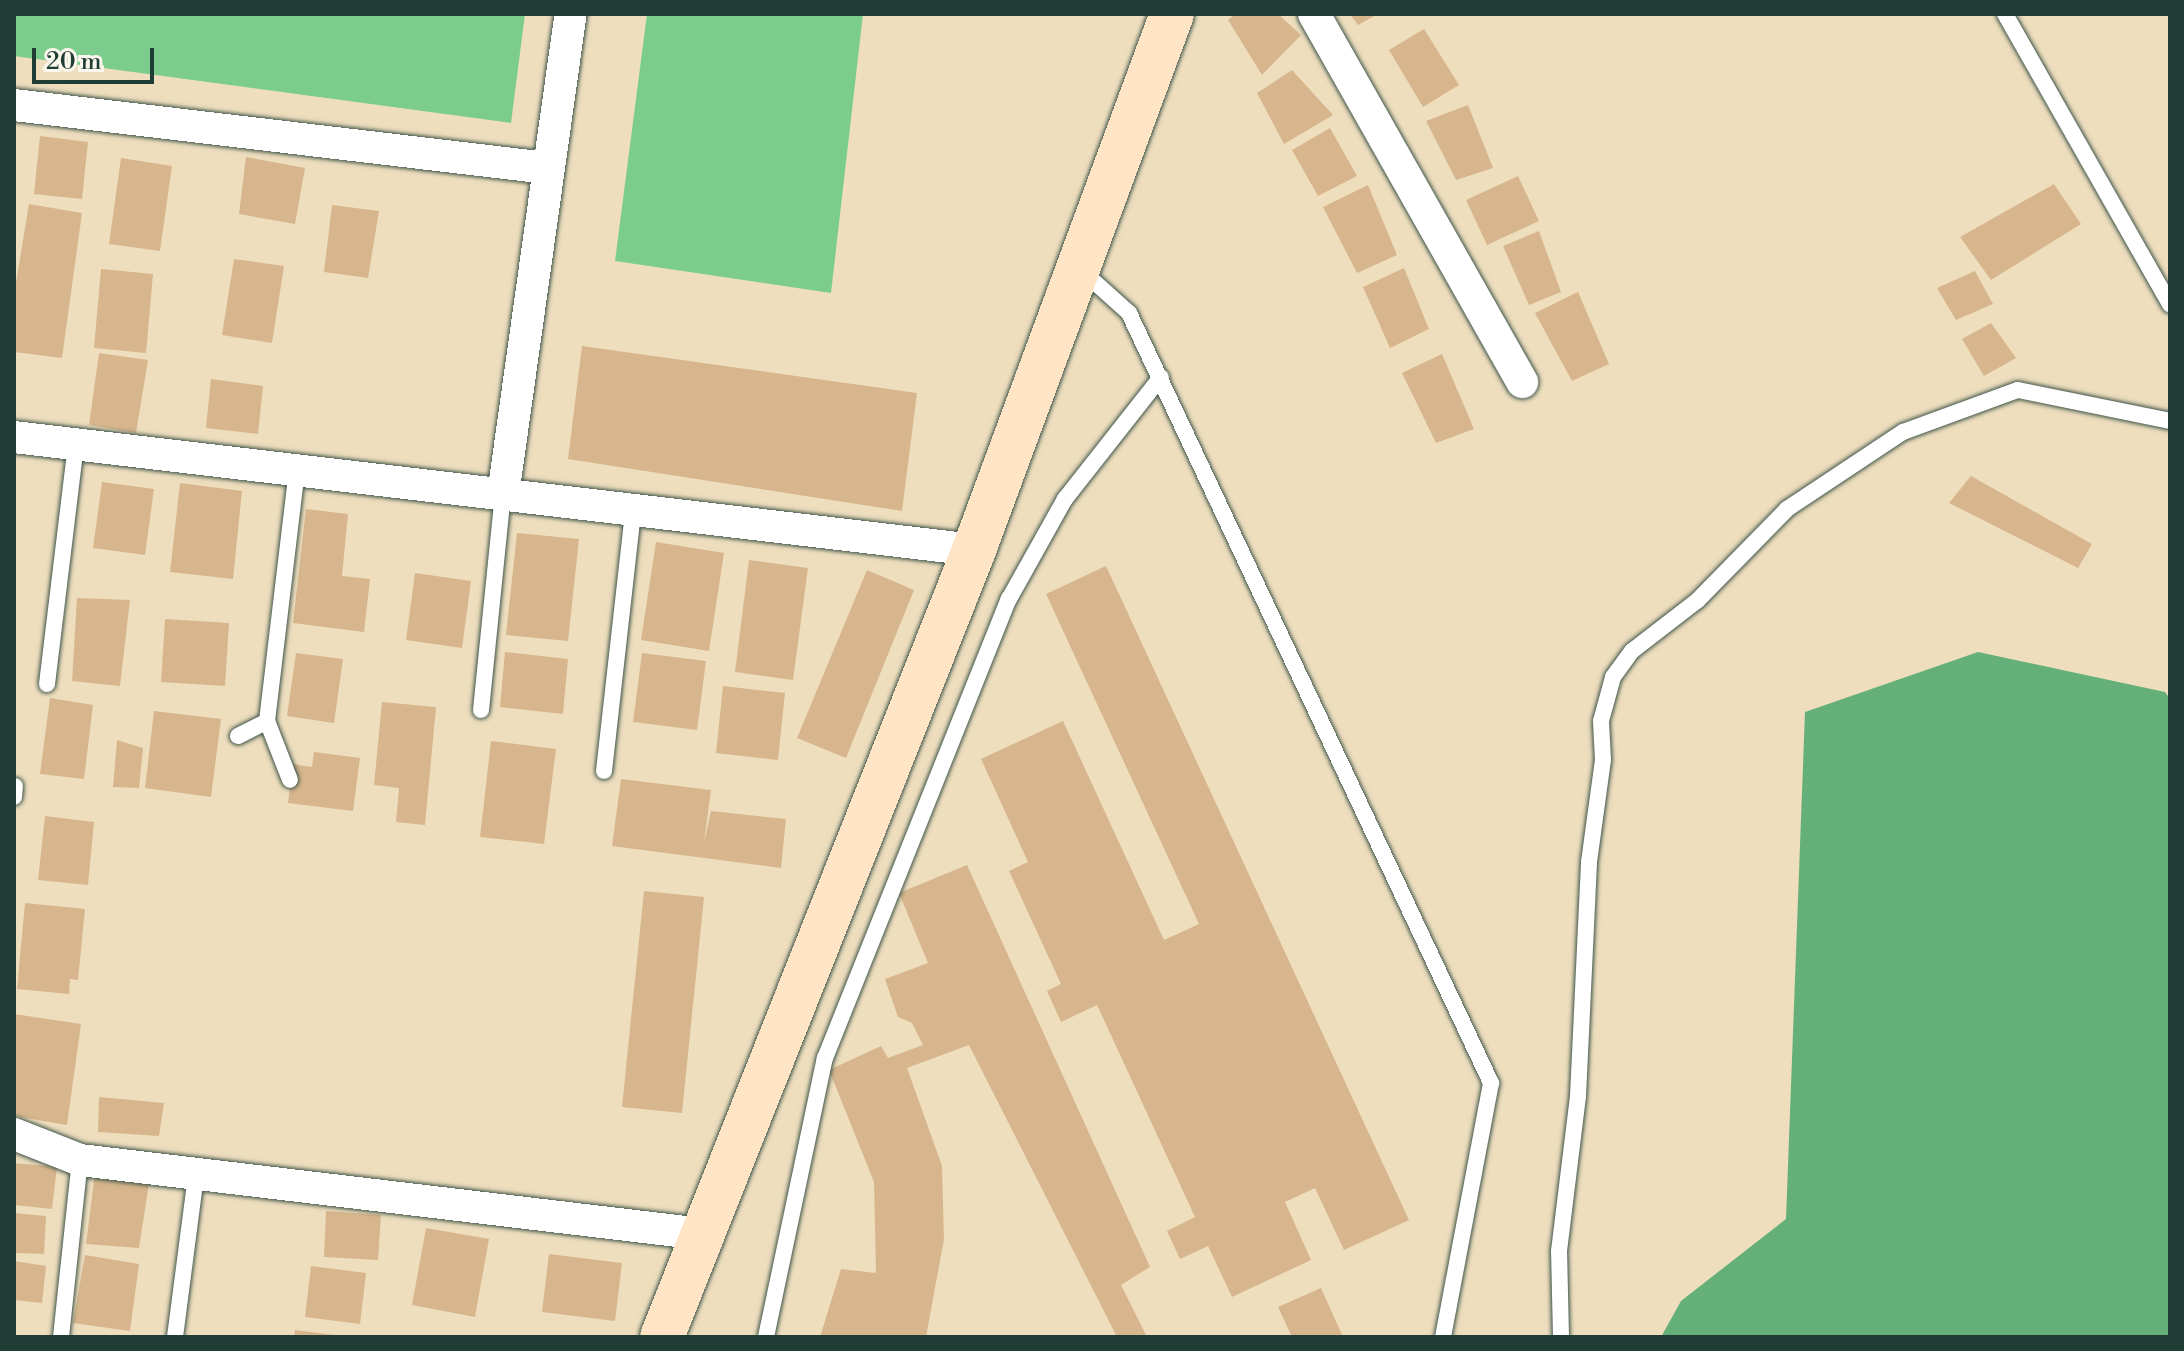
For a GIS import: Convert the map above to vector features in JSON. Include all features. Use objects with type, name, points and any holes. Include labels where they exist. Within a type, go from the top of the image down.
[{"type":"street","points":[[503,495],[571,14]]},
{"type":"street","points":[[662,1337],[974,550],[1075,265],[1172,14]]},
{"type":"street","points":[[1314,14],[1522,382]]},
{"type":"street","points":[[14,105],[547,168]]},
{"type":"street","points":[[14,437],[633,513],[974,550]]},
{"type":"street","points":[[14,1134],[80,1160],[702,1234]]},
{"type":"lane","points":[[2005,14],[2170,304]]},
{"type":"lane","points":[[1075,265],[1129,313],[1491,1083],[1443,1337]]},
{"type":"lane","points":[[766,1337],[825,1058],[1009,599],[1065,499],[1161,377]]},
{"type":"lane","points":[[1561,1337],[1559,1251],[1578,1096],[1587,877],[1603,760],[1601,721],[1613,677],[1632,651],[1698,600],[1787,509],[1903,432],[2018,390],[2170,421]]},
{"type":"lane","points":[[47,684],[76,444]]},
{"type":"lane","points":[[290,780],[267,721],[297,471]]},
{"type":"lane","points":[[481,710],[503,495]]},
{"type":"lane","points":[[604,771],[633,513]]},
{"type":"lane","points":[[238,736],[267,721]]},
{"type":"lane","points":[[61,1337],[80,1160]]},
{"type":"lane","points":[[175,1337],[196,1176]]},
{"type":"green space","points":[[14,14],[525,14],[511,123],[14,56]]},
{"type":"green space","points":[[647,14],[863,14],[831,293],[615,261]]},
{"type":"green space","points":[[1978,652],[2165,692],[2170,699],[2170,1337],[1661,1337],[1681,1301],[1786,1219],[1805,712]]},
{"type":"building","points":[[1235,14],[1278,14],[1301,35],[1262,75],[1228,20]]},
{"type":"building","points":[[1350,14],[1378,14],[1358,25]]},
{"type":"building","points":[[1424,29],[1459,85],[1423,107],[1389,50]]},
{"type":"building","points":[[1292,70],[1333,115],[1284,144],[1257,93]]},
{"type":"building","points":[[1468,105],[1493,168],[1456,180],[1426,121]]},
{"type":"building","points":[[1330,128],[1357,176],[1318,196],[1292,150]]},
{"type":"building","points":[[40,136],[88,142],[82,199],[34,194]]},
{"type":"building","points":[[246,157],[305,168],[295,224],[239,214]]},
{"type":"building","points":[[121,158],[172,166],[160,251],[109,244]]},
{"type":"building","points":[[1518,176],[1539,221],[1487,245],[1466,200]]},
{"type":"building","points":[[2054,184],[2081,224],[1991,280],[1960,237]]},
{"type":"building","points":[[1368,185],[1397,255],[1357,273],[1323,207]]},
{"type":"building","points":[[29,204],[82,213],[62,358],[14,352],[14,295]]},
{"type":"building","points":[[332,205],[379,211],[368,278],[324,272]]},
{"type":"building","points":[[1539,231],[1561,292],[1529,305],[1503,246]]},
{"type":"building","points":[[234,259],[284,266],[272,343],[222,335]]},
{"type":"building","points":[[1404,268],[1429,329],[1390,348],[1363,287]]},
{"type":"building","points":[[101,269],[153,274],[146,353],[94,348]]},
{"type":"building","points":[[1975,271],[1993,304],[1956,320],[1937,288]]},
{"type":"building","points":[[1578,292],[1609,364],[1572,381],[1535,313]]},
{"type":"building","points":[[1991,323],[2016,358],[1984,376],[1962,339]]},
{"type":"building","points":[[582,346],[917,393],[902,511],[568,459]]},
{"type":"building","points":[[99,353],[148,360],[136,433],[89,425]]},
{"type":"building","points":[[1442,354],[1474,429],[1436,443],[1402,373]]},
{"type":"building","points":[[211,379],[263,386],[258,434],[206,428]]},
{"type":"building","points":[[1971,476],[2092,544],[2078,568],[1949,503]]},
{"type":"building","points":[[102,482],[154,489],[145,555],[93,548]]},
{"type":"building","points":[[180,483],[242,491],[233,579],[170,572]]},
{"type":"building","points":[[306,509],[348,514],[342,576],[370,579],[364,632],[293,623]]},
{"type":"building","points":[[517,533],[579,539],[568,641],[506,635]]},
{"type":"building","points":[[656,542],[724,553],[709,651],[641,640]]},
{"type":"building","points":[[749,560],[808,568],[793,680],[735,672]]},
{"type":"building","points":[[1106,566],[1409,1220],[1344,1250],[1315,1188],[1285,1202],[1311,1260],[1232,1297],[1208,1246],[1180,1259],[1167,1231],[1195,1217],[1097,1005],[1061,1022],[1047,991],[1061,984],[1009,871],[1028,862],[981,759],[1063,721],[1164,940],[1199,924],[1046,594]]},
{"type":"building","points":[[867,570],[914,590],[846,758],[797,738]]},
{"type":"building","points":[[415,573],[471,581],[462,648],[406,640]]},
{"type":"building","points":[[77,598],[130,600],[120,686],[72,681]]},
{"type":"building","points":[[165,619],[229,623],[225,686],[161,682]]},
{"type":"building","points":[[505,652],[568,659],[563,714],[500,707]]},
{"type":"building","points":[[296,653],[343,659],[334,723],[287,716]]},
{"type":"building","points":[[642,653],[706,661],[697,730],[633,722]]},
{"type":"building","points":[[723,686],[785,693],[778,760],[716,753]]},
{"type":"building","points":[[50,698],[93,705],[84,779],[40,774]]},
{"type":"building","points":[[382,702],[436,707],[425,825],[396,822],[399,788],[374,785]]},
{"type":"building","points":[[154,711],[221,719],[211,797],[145,788]]},
{"type":"building","points":[[117,740],[143,748],[139,788],[113,787]]},
{"type":"building","points":[[491,741],[556,749],[544,844],[480,837]]},
{"type":"building","points":[[314,752],[360,758],[353,811],[288,803],[293,764],[312,767]]},
{"type":"building","points":[[621,779],[711,790],[704,843],[711,811],[786,819],[781,868],[612,846]]},
{"type":"building","points":[[45,816],[94,822],[88,885],[38,880]]},
{"type":"building","points":[[967,865],[1150,1267],[1121,1285],[1147,1337],[1117,1337],[969,1045],[907,1068],[942,1166],[944,1239],[926,1337],[820,1337],[841,1269],[876,1273],[874,1182],[829,1070],[881,1046],[888,1058],[923,1045],[912,1023],[898,1017],[885,979],[928,963],[899,893]]},
{"type":"building","points":[[644,891],[704,897],[682,1113],[622,1107]]},
{"type":"building","points":[[25,903],[85,909],[78,980],[70,979],[69,994],[17,989]]},
{"type":"building","points":[[14,1014],[81,1024],[67,1125],[14,1116]]},
{"type":"building","points":[[99,1097],[164,1103],[159,1136],[98,1132]]},
{"type":"building","points":[[14,1163],[57,1167],[52,1209],[14,1205]]},
{"type":"building","points":[[95,1173],[150,1177],[139,1248],[86,1244]]},
{"type":"building","points":[[326,1211],[381,1215],[378,1260],[324,1257]]},
{"type":"building","points":[[14,1213],[46,1216],[44,1254],[14,1253]]},
{"type":"building","points":[[426,1228],[489,1239],[475,1317],[412,1305]]},
{"type":"building","points":[[549,1254],[622,1263],[615,1321],[542,1312]]},
{"type":"building","points":[[85,1255],[139,1264],[130,1331],[73,1323]]},
{"type":"building","points":[[14,1261],[46,1266],[42,1303],[14,1300]]},
{"type":"building","points":[[311,1266],[366,1273],[360,1324],[305,1317]]},
{"type":"building","points":[[1321,1288],[1343,1337],[1292,1337],[1278,1307]]},
{"type":"building","points":[[295,1330],[335,1335],[335,1337],[294,1337]]}]
